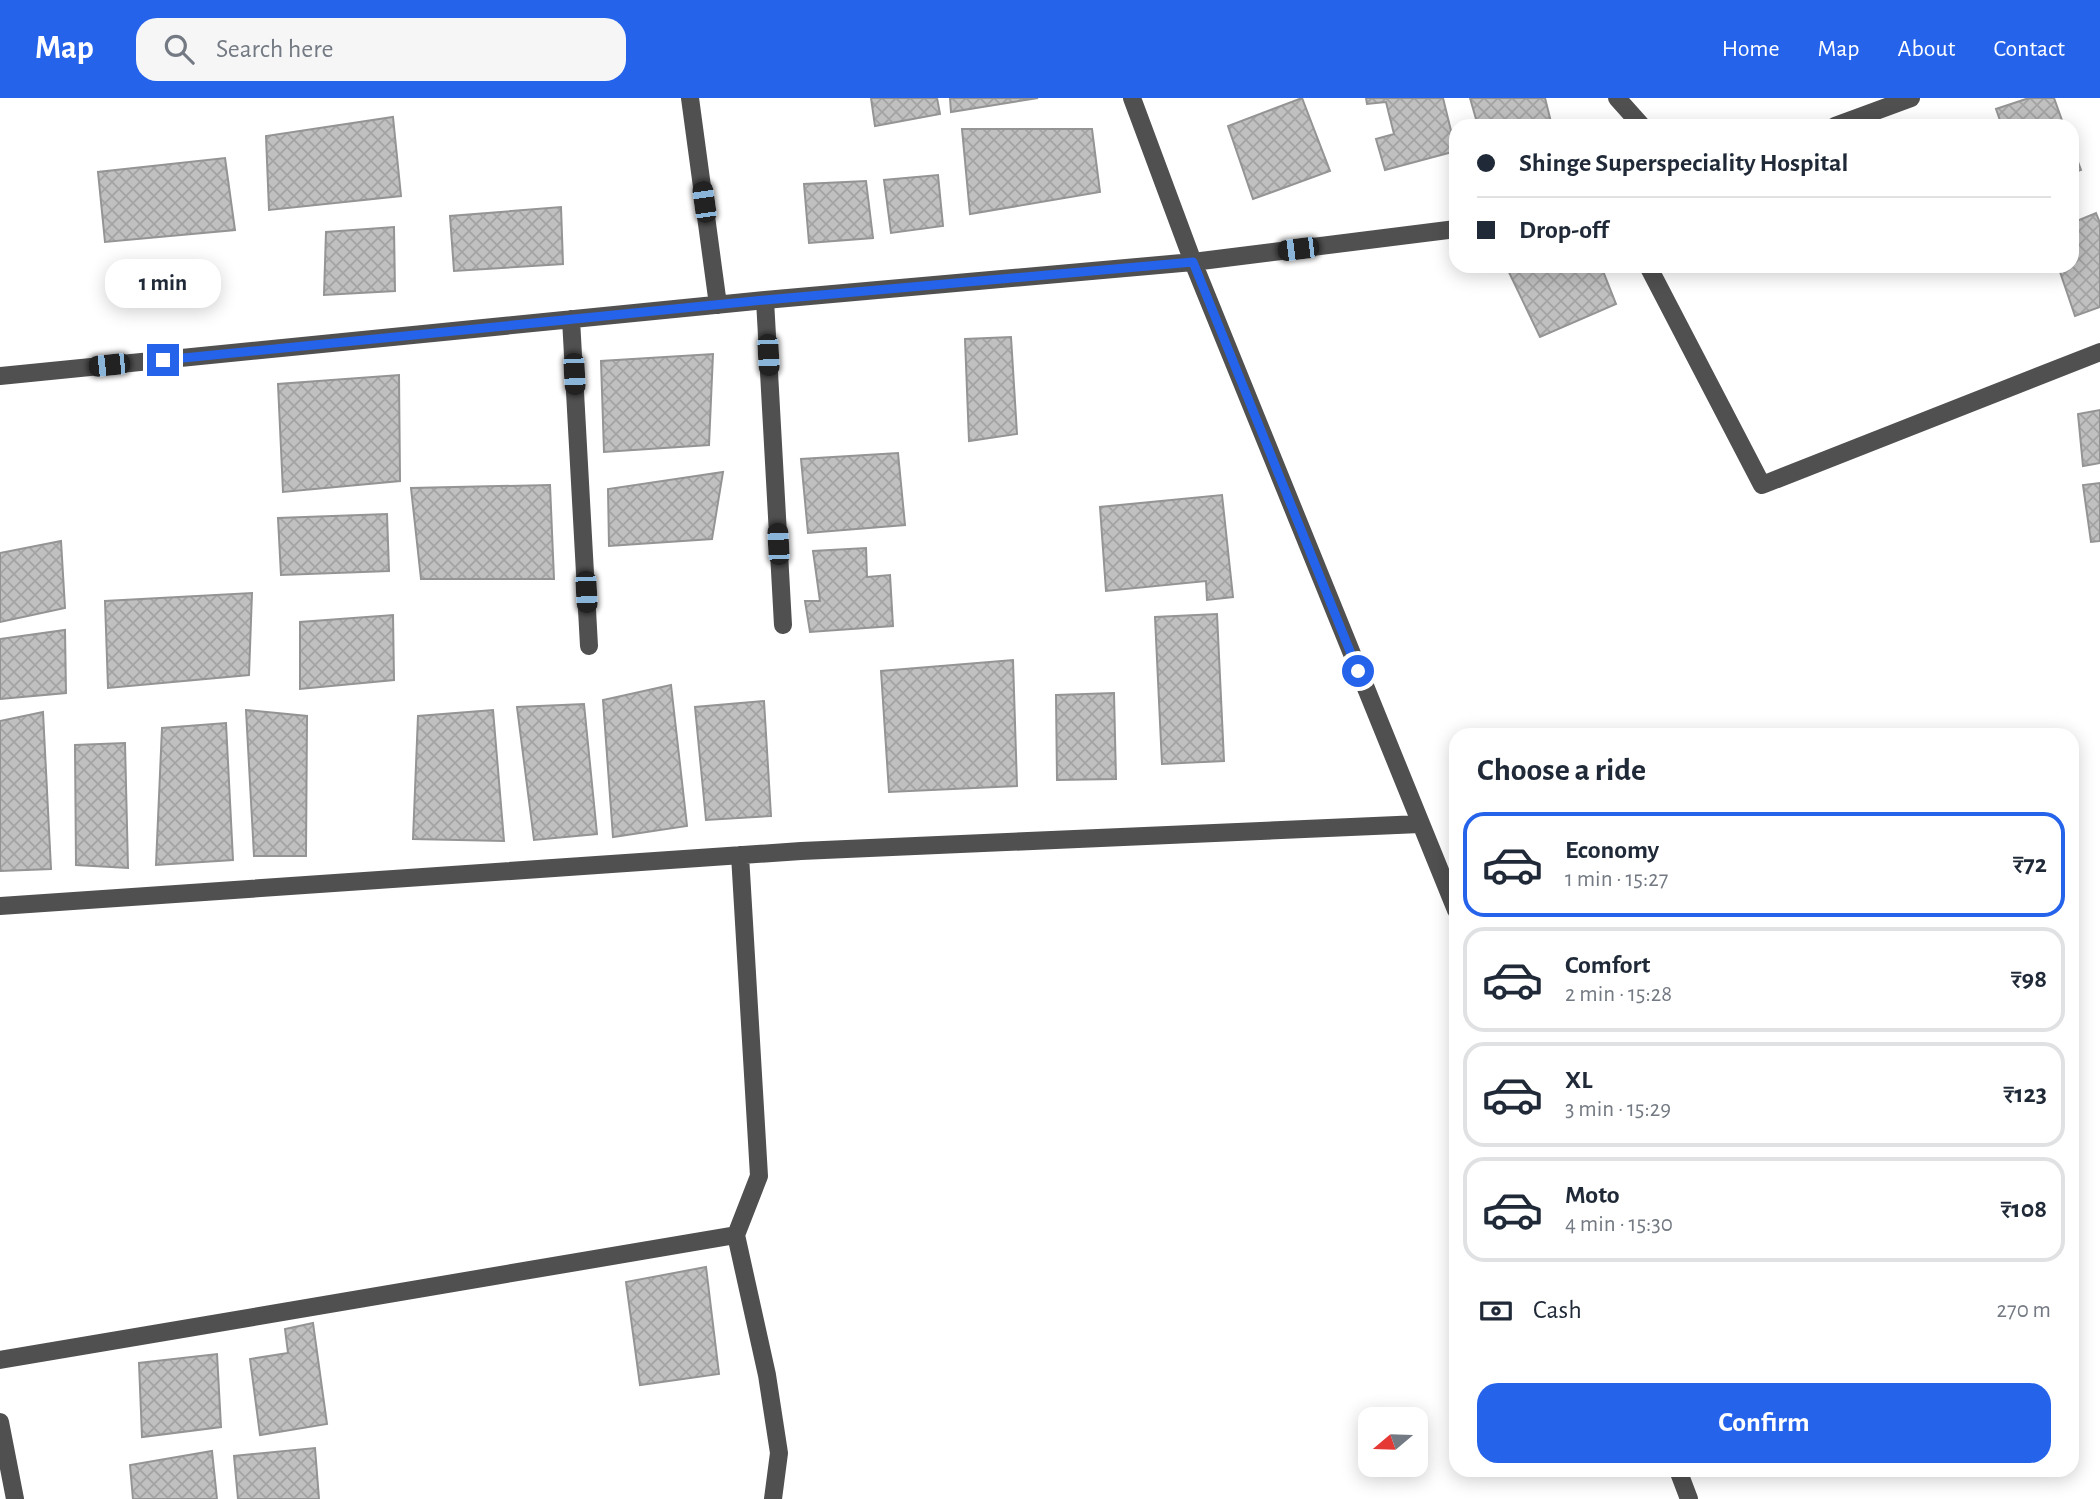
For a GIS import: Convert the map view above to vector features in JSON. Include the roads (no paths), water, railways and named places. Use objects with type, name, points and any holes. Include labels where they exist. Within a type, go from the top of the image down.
[{"type":"street","points":[[690,98],[718,305]]},
{"type":"street","points":[[1132,98],[1193,262],[1449,893]]},
{"type":"street","points":[[1617,98],[1636,119]]},
{"type":"street","points":[[1854,119],[1911,98]]},
{"type":"street","points":[[0,376],[765,300],[1193,262],[1449,230]]},
{"type":"street","points":[[1652,273],[1762,485],[2100,352]]},
{"type":"street","points":[[765,300],[783,625]]},
{"type":"street","points":[[571,319],[589,646]]},
{"type":"street","points":[[0,906],[740,855],[1420,824]]},
{"type":"street","points":[[740,855],[759,1176],[736,1235],[767,1375],[779,1453],[774,1499]]},
{"type":"street","points":[[0,1360],[736,1235]]},
{"type":"street","points":[[0,1422],[15,1499]]},
{"type":"street","points":[[1681,1477],[1689,1499]]}]
